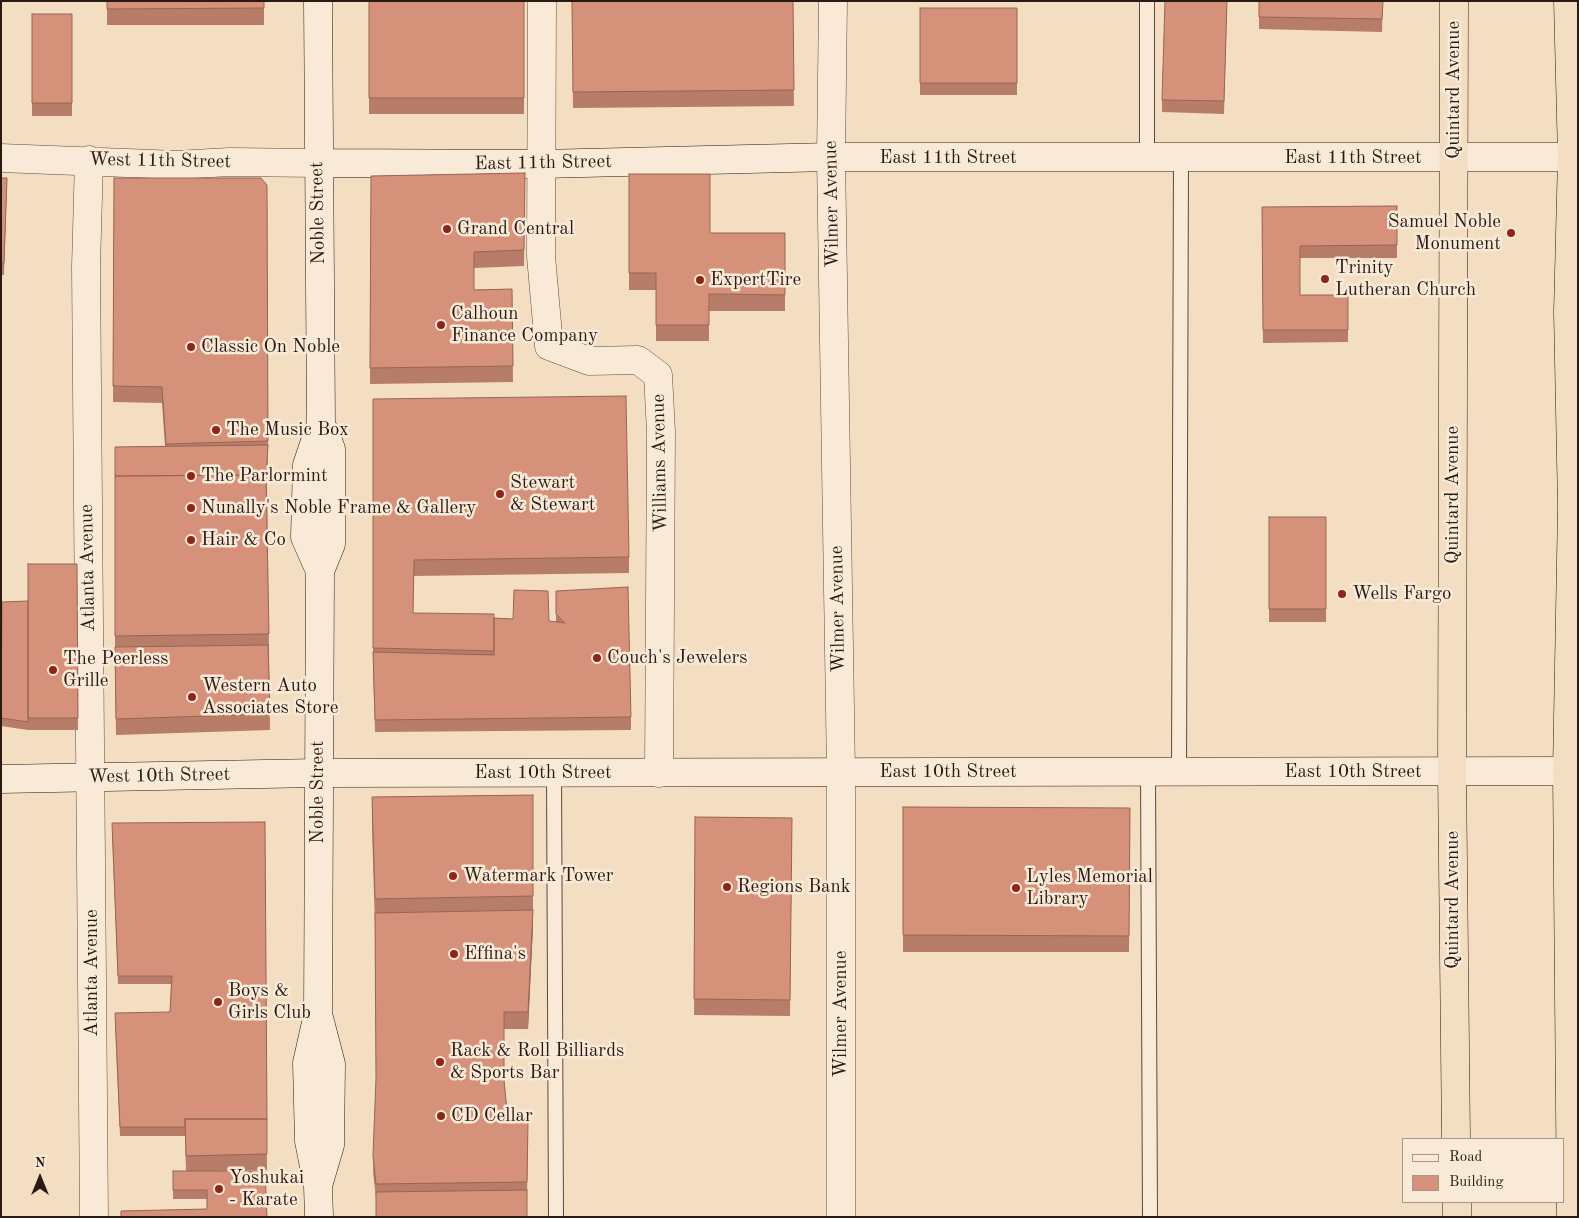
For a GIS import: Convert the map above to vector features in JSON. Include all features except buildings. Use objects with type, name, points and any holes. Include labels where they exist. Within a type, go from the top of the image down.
[{"type":"highway","name":"Quintard Avenue","points":[[1454,1],[1452,771],[1456,1138]]},
{"type":"highway","points":[[1568,1],[1575,157],[1568,312],[1574,424],[1572,507],[1571,1217]]},
{"type":"highway","points":[[1457,1203],[1457,1217]]},
{"type":"street","name":"Noble Street","points":[[318,1],[321,424],[332,450],[332,544],[320,571],[318,1014],[307,1062],[309,1141],[318,1186],[319,1217]]},
{"type":"street","name":"Williams Avenue","points":[[542,1],[541,256],[549,346],[589,361],[638,360],[658,375],[662,432],[659,773]]},
{"type":"street","name":"Wilmer Avenue","points":[[833,1],[831,157],[841,772],[840,1217]]},
{"type":"street","name":"East 11th Street","points":[[318,163],[542,164],[831,157],[1575,157]]},
{"type":"street","name":"West 11th Street","points":[[1,158],[177,165],[229,162],[318,163]]},
{"type":"street","name":"Atlanta Avenue","points":[[89,160],[86,267],[94,1217]]},
{"type":"street","name":"East 10th Street","points":[[318,773],[1572,771]]},
{"type":"street","name":"West 10th Street","points":[[1,778],[318,773]]},
{"type":"lane","points":[[1146,1],[1147,158]]},
{"type":"lane","points":[[1179,772],[1181,158]]},
{"type":"lane","points":[[1148,772],[1150,1217]]},
{"type":"lane","points":[[554,773],[556,1217]]},
{"type":"place","name":"Grand Central","points":[[447,229]]},
{"type":"place","name":"Samuel Noble Monument","points":[[1511,233]]},
{"type":"place","name":"Trinity Lutheran Church","points":[[1325,279]]},
{"type":"place","name":"ExpertTire","points":[[700,280]]},
{"type":"place","name":"Calhoun Finance Company","points":[[441,325]]},
{"type":"place","name":"Classic On Noble","points":[[191,347]]},
{"type":"place","name":"The Music Box","points":[[216,430]]},
{"type":"place","name":"The Parlormint","points":[[191,476]]},
{"type":"place","name":"Stewart & Stewart","points":[[500,494]]},
{"type":"place","name":"Nunally's Noble Frame & Gallery","points":[[191,508]]},
{"type":"place","name":"Hair & Co","points":[[191,540]]},
{"type":"place","name":"Wells Fargo","points":[[1342,594]]},
{"type":"place","name":"Couch's Jewelers","points":[[597,658]]},
{"type":"place","name":"The Peerless Grille","points":[[53,670]]},
{"type":"place","name":"Western Auto Associates Store","points":[[192,697]]},
{"type":"place","name":"Watermark Tower","points":[[453,876]]},
{"type":"place","name":"Regions Bank","points":[[727,887]]},
{"type":"place","name":"Lyles Memorial Library","points":[[1016,888]]},
{"type":"place","name":"Effina's","points":[[454,954]]},
{"type":"place","name":"Boys & Girls Club","points":[[218,1002]]},
{"type":"place","name":"Rack & Roll Billiards & Sports Bar","points":[[440,1062]]},
{"type":"place","name":"CD Cellar","points":[[441,1116]]},
{"type":"place","name":"Yoshukai - Karate","points":[[219,1189]]}]
